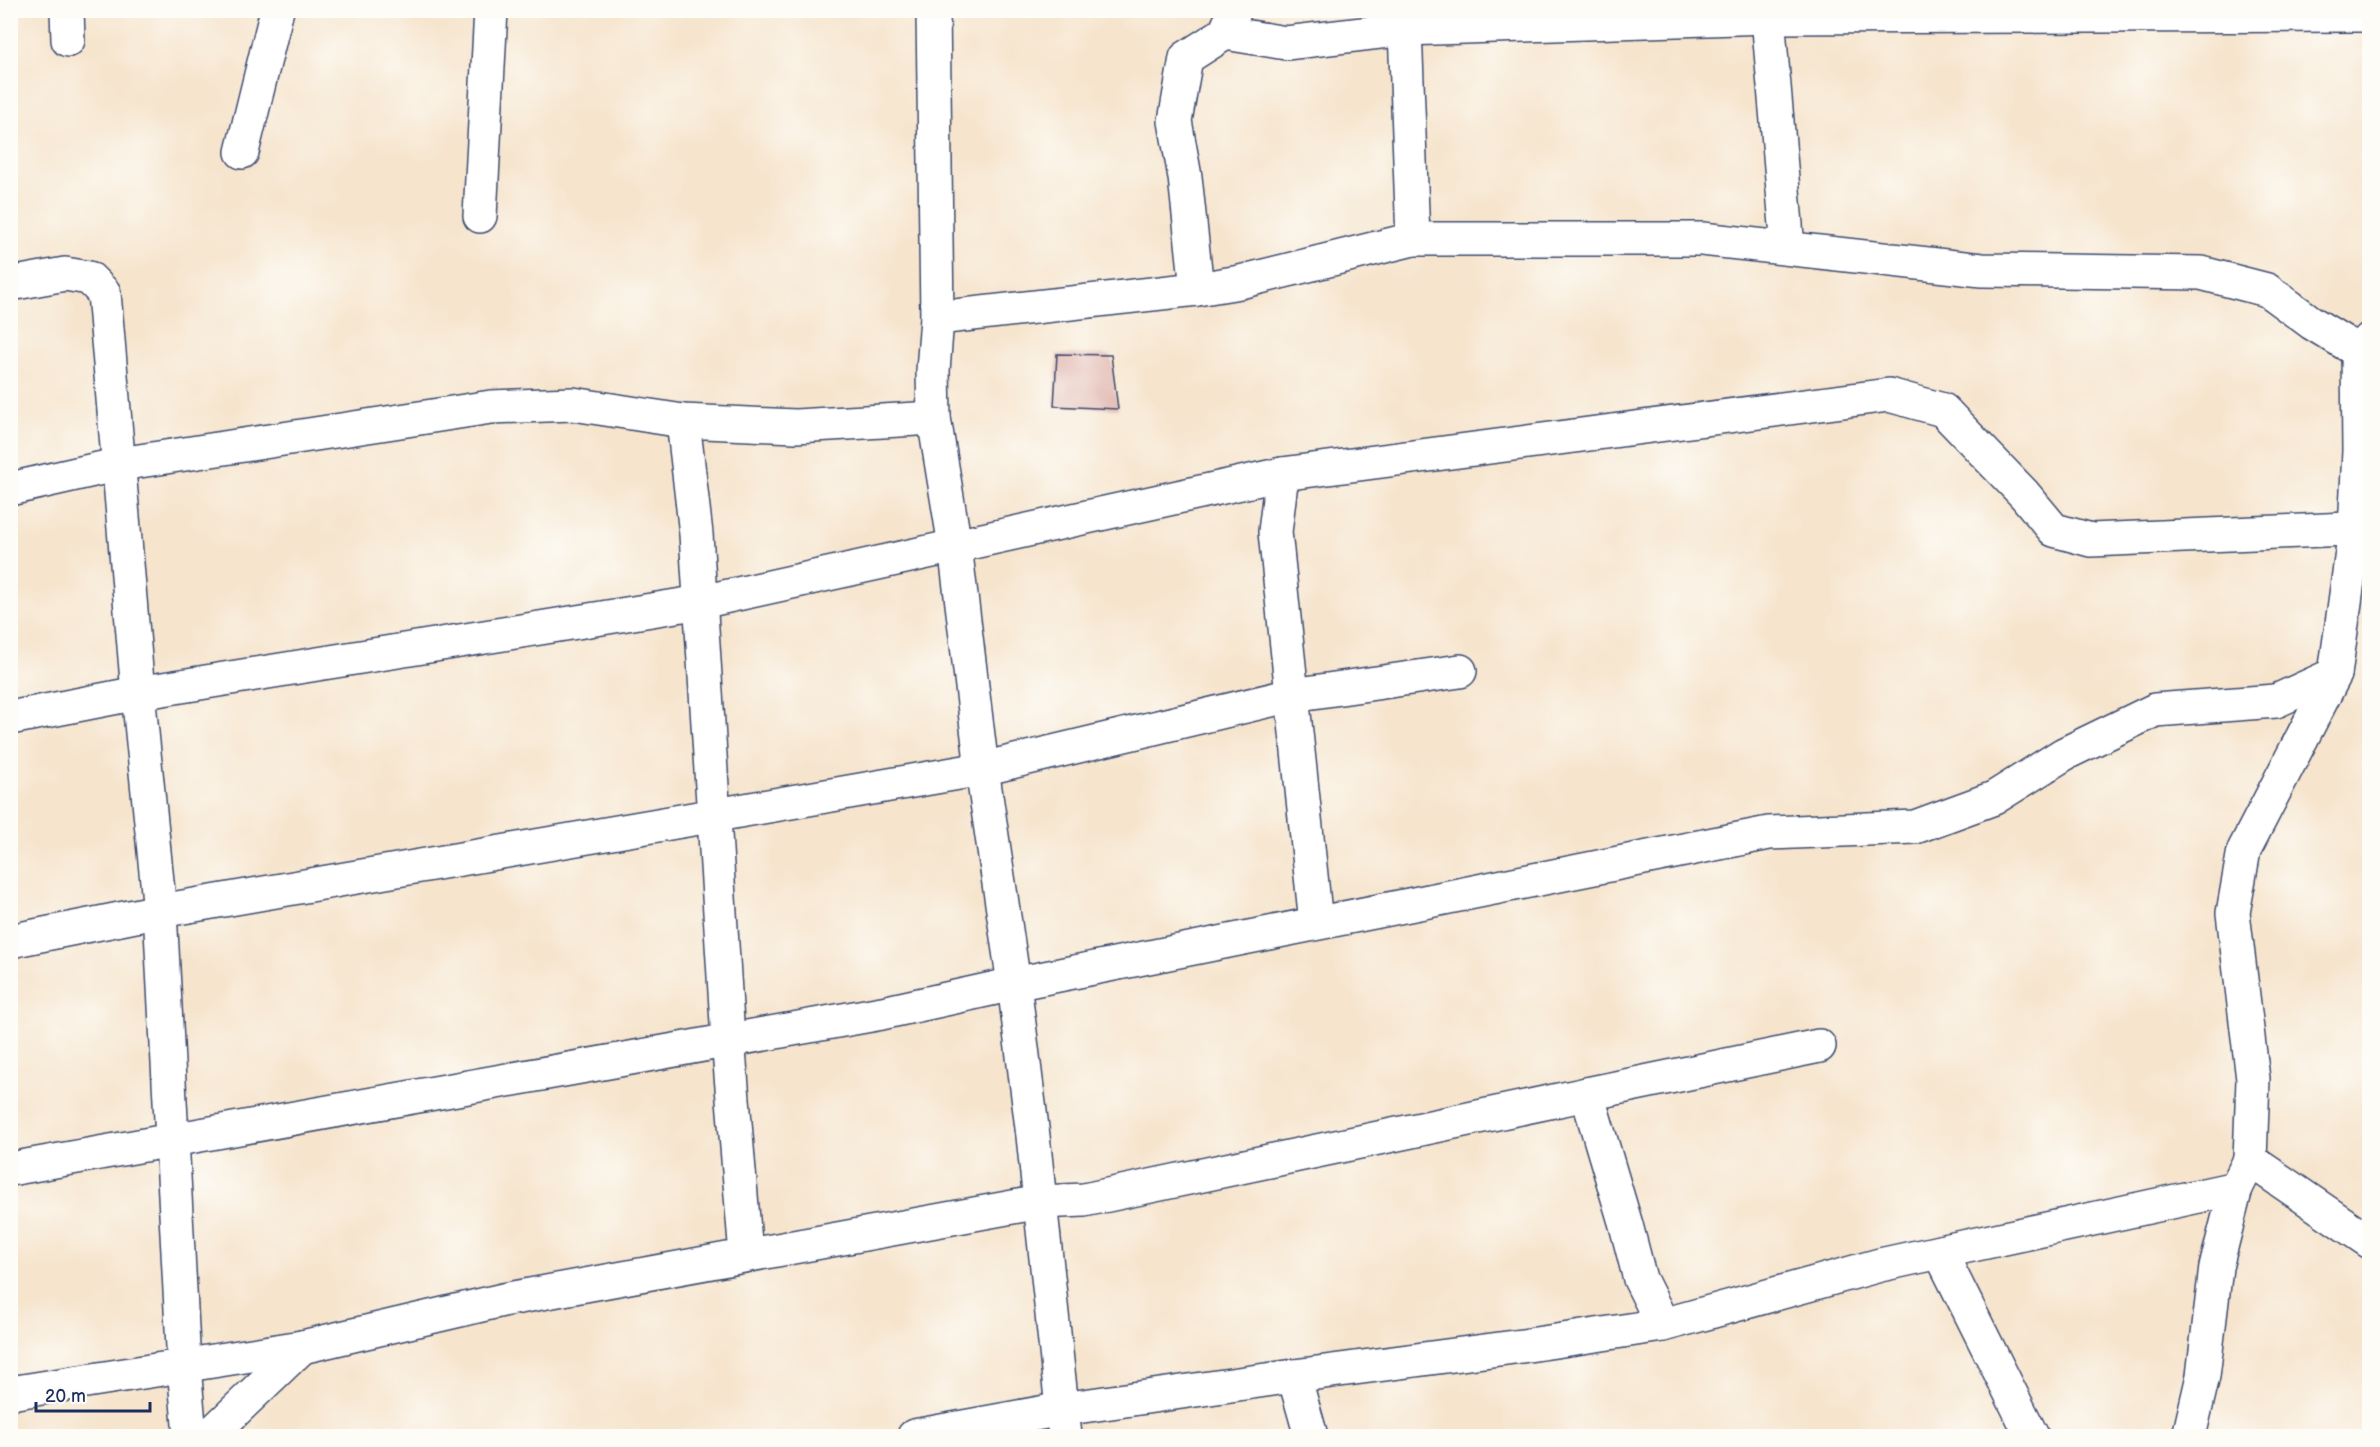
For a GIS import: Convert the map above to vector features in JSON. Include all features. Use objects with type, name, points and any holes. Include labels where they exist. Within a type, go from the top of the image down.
[{"type":"street","points":[[242,152],[277,10]]},
{"type":"street","points":[[480,216],[490,10]]},
{"type":"street","points":[[930,11],[937,318],[933,394],[955,546],[982,769],[1014,984],[1063,1423]]},
{"type":"street","points":[[1197,289],[1185,177],[1175,121],[1185,58],[1230,22],[1286,43],[1405,29],[1748,15],[2137,13],[2370,15]]},
{"type":"street","points":[[1748,15],[1788,248]]},
{"type":"street","points":[[1405,29],[1413,239]]},
{"type":"street","points":[[937,318],[1197,289],[1240,282],[1413,239],[1702,239],[1982,270],[2201,273],[2267,290],[2312,323],[2364,345],[2359,451],[2362,529],[2335,674],[2244,850],[2233,913],[2253,1079],[2243,1174],[2216,1268],[2203,1376],[2189,1437]]},
{"type":"street","points":[[10,284],[65,274],[89,278],[104,293],[138,693],[160,911],[184,1366],[190,1437]]},
{"type":"street","points":[[10,489],[120,464],[491,407],[573,404],[683,421],[796,426],[933,394]]},
{"type":"street","points":[[10,718],[138,693],[701,602],[1282,474],[1889,395],[1943,410],[2024,494],[2054,530],[2091,540],[2362,529]]},
{"type":"street","points":[[683,421],[701,602],[728,1039],[746,1254]]},
{"type":"street","points":[[1282,474],[1275,532],[1316,923]]},
{"type":"street","points":[[10,940],[160,911],[982,769],[1292,695],[1460,671]]},
{"type":"street","points":[[10,1169],[882,1013],[1014,984],[1769,833],[1915,827],[1994,798],[2064,754],[2155,710],[2276,701],[2335,674]]},
{"type":"street","points":[[10,1393],[302,1347],[503,1300],[746,1254],[1040,1202],[1084,1200],[1819,1046]]},
{"type":"street","points":[[1587,1095],[1640,1280],[1663,1325]]},
{"type":"street","points":[[914,1437],[1063,1423],[1294,1376],[1510,1348],[1663,1325],[1881,1265],[2243,1174],[2370,1242]]},
{"type":"street","points":[[1940,1252],[2032,1437]]},
{"type":"street","points":[[209,1437],[302,1347]]},
{"type":"street","points":[[1294,1376],[1311,1437]]},
{"type":"building","points":[[1057,354],[1111,355],[1118,409],[1054,406]]}]
